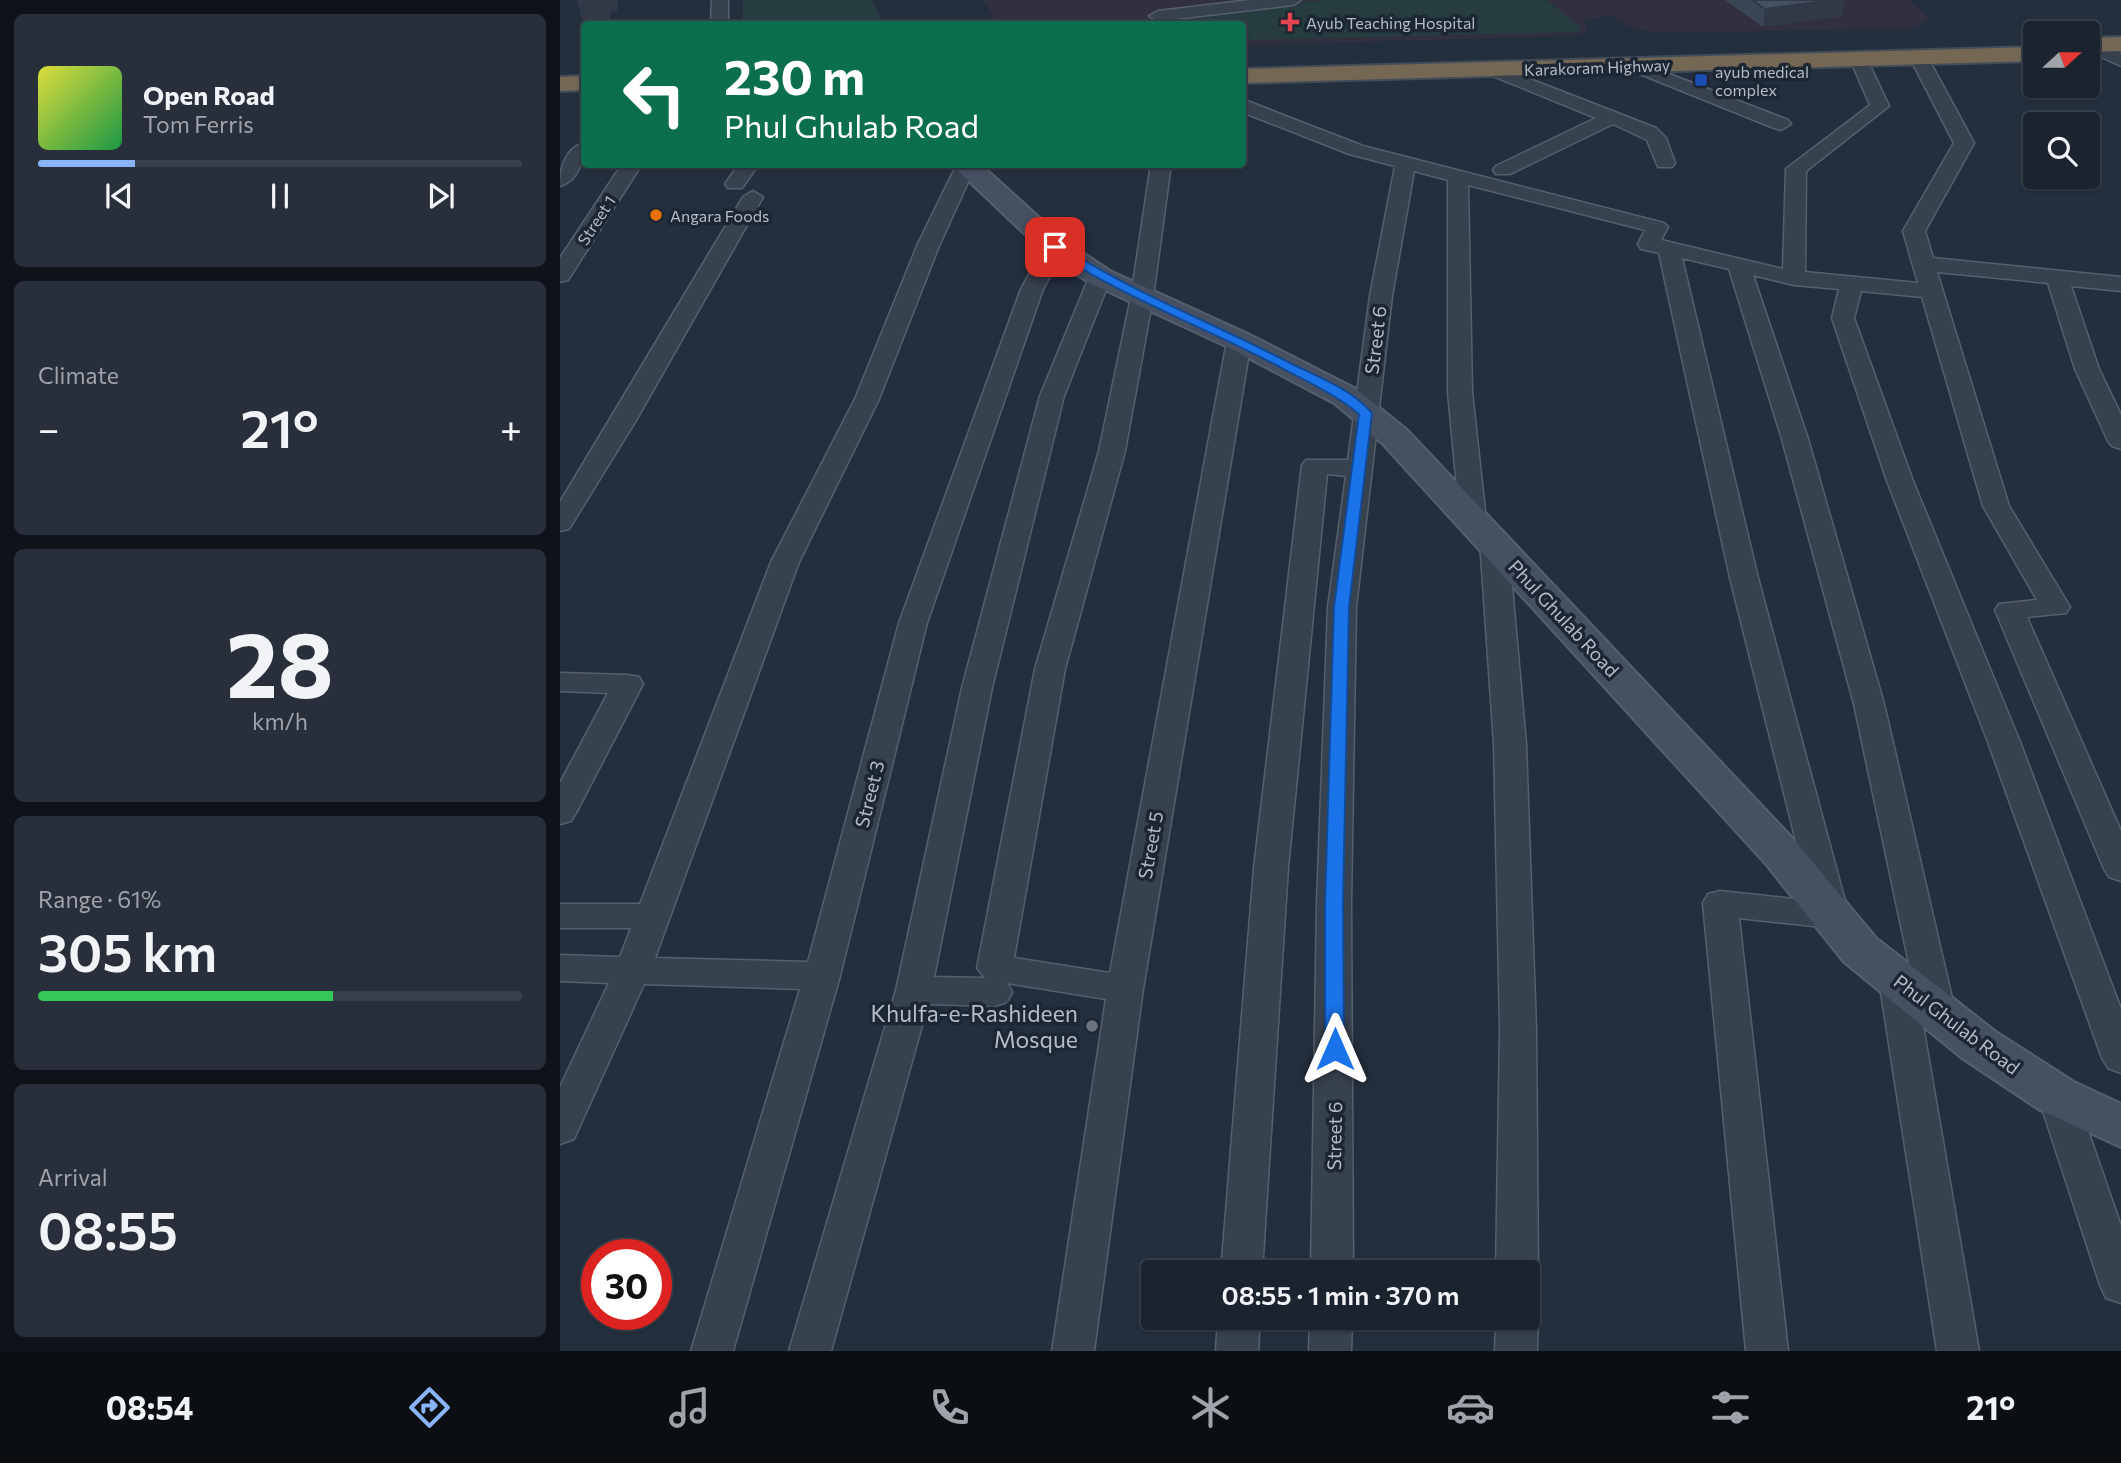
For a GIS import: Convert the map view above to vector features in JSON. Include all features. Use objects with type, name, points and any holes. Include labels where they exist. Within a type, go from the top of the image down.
[{"type":"highway","name":"Karakoram Highway","points":[[1246,68],[2023,47]]},
{"type":"highway","name":"Karakoram Highway","points":[[1246,76],[2023,54]]},
{"type":"highway","points":[[560,84],[581,83]]},
{"type":"highway","points":[[560,92],[581,91]]},
{"type":"street","points":[[720,0],[720,21]]},
{"type":"street","points":[[1158,16],[1293,0]]},
{"type":"street","points":[[1919,58],[1964,143],[1914,231],[1996,506],[2056,607],[2009,610],[2121,869]]},
{"type":"street","points":[[1794,278],[1796,169],[1880,106],[1859,60]]},
{"type":"street","points":[[1636,66],[1781,124]]},
{"type":"street","points":[[1494,70],[1613,117],[1656,138],[1665,163]]},
{"type":"street","points":[[1246,106],[1356,150],[1458,178],[1628,217],[1657,227],[1649,244],[1794,278],[1931,291]]},
{"type":"street","points":[[1503,170],[1613,117]]},
{"type":"street","points":[[560,180],[581,153]]},
{"type":"street","name":"Street 6","points":[[1332,1260],[1334,903],[1342,607],[1381,296],[1405,164]]},
{"type":"street","name":"Street 1","points":[[560,275],[629,168]]},
{"type":"street","points":[[560,523],[623,422],[744,190],[748,168]]},
{"type":"street","points":[[560,1128],[633,969],[785,562],[867,399],[928,246],[964,168]]},
{"type":"street","name":"Phul Ghulab Road","points":[[967,168],[1055,247],[1100,277],[1239,341],[1345,396],[1395,437],[1781,853],[1860,950],[1979,1045],[2057,1096],[2121,1127]]},
{"type":"street","points":[[1125,989],[995,968],[1050,669],[1112,451],[1142,296],[1160,168]]},
{"type":"street","points":[[1458,178],[1460,392],[1483,531],[1510,744],[1518,1029],[1517,1260]]},
{"type":"street","name":"Street 3","points":[[712,1351],[822,976],[913,623],[1032,289],[1055,247]]},
{"type":"street","points":[[1669,249],[1744,578],[1832,916],[1720,903],[1767,1351]]},
{"type":"street","points":[[1923,264],[2121,284]]},
{"type":"street","points":[[1739,266],[1795,439],[1869,704],[1937,1011]]},
{"type":"street","points":[[810,1351],[914,990],[977,688],[1048,410],[1100,277]]},
{"type":"street","points":[[2057,277],[2087,369],[2121,441]]},
{"type":"street","points":[[1852,284],[1843,318],[1900,481],[2004,742],[2121,1058]]},
{"type":"street","name":"Street 5","points":[[1073,1351],[1125,989],[1239,341]]},
{"type":"street","points":[[1242,1260],[1291,645],[1315,465],[1358,469]]},
{"type":"street","points":[[560,682],[628,684],[560,813]]},
{"type":"street","points":[[560,916],[653,916]]},
{"type":"street","points":[[560,968],[822,976]]},
{"type":"street","points":[[1897,980],[1958,1351]]},
{"type":"street","points":[[914,990],[994,992]]},
{"type":"street","points":[[2057,1096],[2121,1285]]},
{"type":"street","points":[[1237,1351],[1238,1330]]},
{"type":"street","points":[[1330,1351],[1331,1330]]},
{"type":"street","points":[[1516,1351],[1517,1330]]},
{"type":"shaded area","name":"Ayub Teaching Hospital","points":[[983,0],[1908,0],[1930,19],[1913,28],[1661,33],[1633,28],[1611,16],[1581,20],[1587,26],[1586,32],[1572,36],[1246,45],[1246,21],[996,21]]},
{"type":"green space","points":[[743,0],[872,0],[882,21],[742,21]]},
{"type":"green space","points":[[1325,0],[1547,0],[1581,27],[1576,32],[1246,40],[1246,21],[1177,21],[1182,17]]},
{"type":"building","points":[[578,0],[606,0],[578,3]]},
{"type":"building","points":[[1752,0],[1832,0],[1765,9]]},
{"type":"place","name":"Ayub Teaching Hospital","points":[[1290,22]]},
{"type":"place","name":"ayub medical complex","points":[[1701,80]]},
{"type":"place","name":"Angara Foods","points":[[656,215]]},
{"type":"place","name":"Khulfa-e-Rashideen Mosque","points":[[1092,1026]]},
{"type":"route","points":[[1055,247],[1100,277],[1239,341],[1345,396],[1365,413],[1342,607],[1334,903],[1335,1049]]}]
